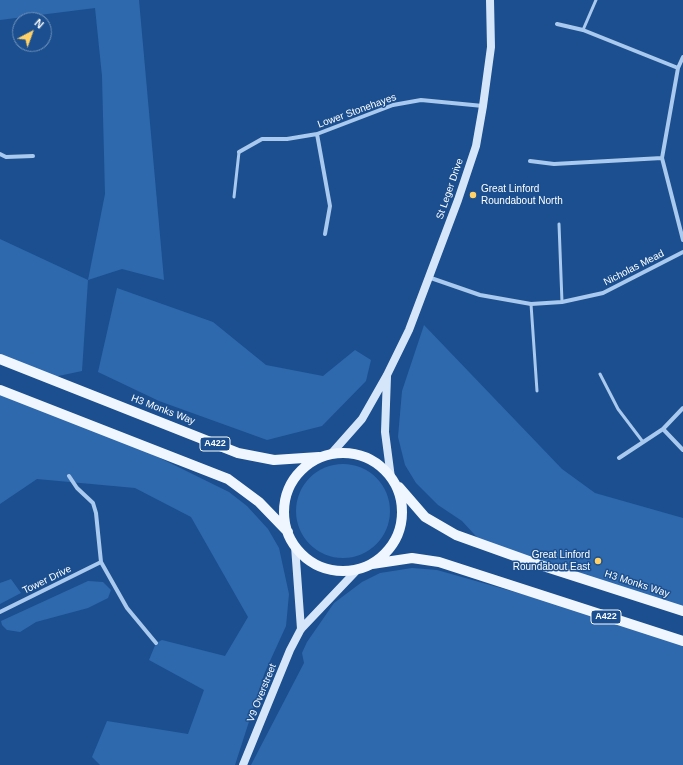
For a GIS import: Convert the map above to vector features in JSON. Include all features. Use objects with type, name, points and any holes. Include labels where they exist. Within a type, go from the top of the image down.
[{"type":"main road","name":"H3 Monks Way","points":[[0,359],[238,453],[274,460],[327,455]]},
{"type":"main road","points":[[0,390],[228,480],[259,502],[288,532]]},
{"type":"main road","points":[[345,453],[358,455],[371,460],[382,468],[393,481],[400,495],[402,509],[401,522],[391,547],[381,557],[358,569],[335,570],[323,567],[303,555],[295,546],[288,532],[285,517],[285,501],[290,487],[304,469],[327,455],[345,453]]},
{"type":"main road","name":"H3 Monks Way","points":[[393,481],[425,517],[456,535],[537,564],[683,611]]},
{"type":"main road","name":"A422","points":[[370,564],[412,558],[439,562],[683,641]]},
{"type":"street","name":"St Leger Drive","points":[[327,455],[362,419],[388,375],[409,330],[458,200],[476,146],[483,106],[491,47],[490,0]]},
{"type":"street","points":[[557,24],[583,30],[678,68]]},
{"type":"street","points":[[683,57],[678,68],[662,158],[683,240]]},
{"type":"street","name":"Lower Stonehayes","points":[[239,152],[262,139],[287,139],[317,134],[393,105],[407,102],[421,100],[483,106]]},
{"type":"street","points":[[317,134],[330,206],[325,234]]},
{"type":"street","points":[[0,154],[6,157],[33,156]]},
{"type":"street","points":[[530,161],[554,164],[662,158]]},
{"type":"street","name":"Nicholas Mead","points":[[428,277],[480,295],[531,304],[562,302],[603,293],[683,252]]},
{"type":"street","name":"St Leger Drive","points":[[388,375],[385,432],[393,481]]},
{"type":"street","points":[[619,458],[663,429],[683,408]]},
{"type":"street","points":[[663,429],[683,450]]},
{"type":"street","points":[[69,476],[77,488],[93,503],[101,562],[127,608],[156,643]]},
{"type":"street","points":[[295,546],[301,629]]},
{"type":"street","name":"Tower Drive","points":[[0,612],[101,562]]},
{"type":"street","name":"V9 Overstreet","points":[[243,765],[290,650],[301,629],[358,569]]},
{"type":"lane","points":[[583,30],[596,0]]},
{"type":"lane","points":[[234,197],[239,152]]},
{"type":"lane","points":[[559,224],[562,302]]},
{"type":"lane","points":[[531,304],[537,391]]},
{"type":"lane","points":[[600,374],[618,409],[642,442]]},
{"type":"shaded area","points":[[0,0],[139,0],[164,280],[122,269],[88,280],[105,194],[102,76],[95,8],[52,13],[52,12],[12,12],[12,18],[0,20]]},
{"type":"shaded area","points":[[0,239],[88,280],[82,371],[49,378],[0,359]]},
{"type":"shaded area","points":[[117,288],[213,322],[266,365],[323,376],[355,350],[371,360],[366,381],[322,426],[267,440],[159,401],[98,372]]},
{"type":"shaded area","points":[[424,325],[562,469],[595,493],[683,518],[683,611],[485,546],[462,521],[438,505],[416,483],[405,465],[398,437],[402,391]]},
{"type":"shaded area","points":[[0,390],[107,432],[229,492],[247,506],[268,529],[279,548],[289,594],[286,626],[265,672],[235,765],[100,765],[92,757],[107,721],[188,734],[204,690],[149,660],[156,643],[162,640],[225,656],[248,617],[191,517],[135,488],[37,479],[0,504]]},
{"type":"shaded area","points":[[343,464],[361,467],[376,478],[387,493],[390,511],[387,529],[376,544],[361,555],[343,558],[325,555],[310,544],[299,529],[296,511],[299,493],[310,478],[325,467]]},
{"type":"shaded area","points":[[412,568],[437,570],[683,641],[683,765],[251,765],[304,663],[302,653],[307,642],[334,603],[362,582],[380,573]]},
{"type":"shaded area","points":[[11,579],[21,593],[0,604],[0,583]]},
{"type":"shaded area","points":[[88,581],[103,582],[111,590],[108,598],[88,608],[36,622],[20,632],[7,630],[2,625],[1,621]]},
{"type":"place","name":"Great Linford Roundabout North","points":[[473,195]]},
{"type":"place","name":"Great Linford Roundabout East","points":[[598,561]]}]
